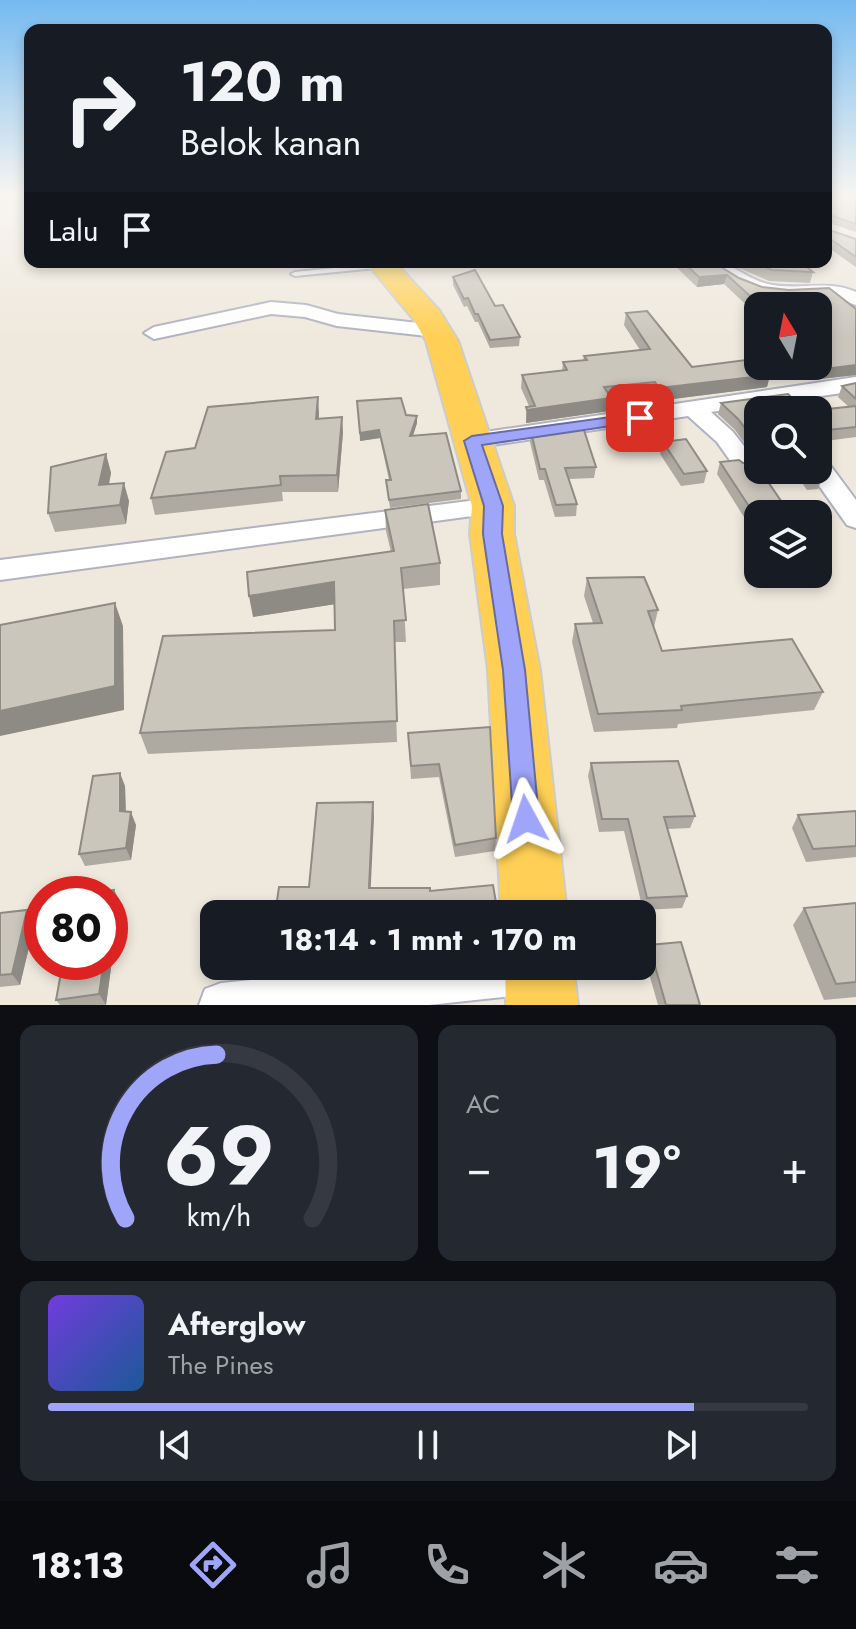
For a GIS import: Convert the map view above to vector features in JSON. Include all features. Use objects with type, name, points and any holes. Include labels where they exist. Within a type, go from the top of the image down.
[{"type":"highway","points":[[385,268],[428,317],[436,331],[454,373],[493,506],[492,534],[514,670],[534,900]]},
{"type":"street","points":[[723,268],[747,284],[762,289],[788,292],[823,287],[856,299]]},
{"type":"street","points":[[154,333],[271,308],[306,311],[337,320],[436,331]]},
{"type":"street","points":[[806,396],[856,384]]},
{"type":"street","points":[[472,441],[695,410],[744,407]]},
{"type":"street","points":[[695,410],[725,437],[744,463]]},
{"type":"street","points":[[831,484],[856,519]]},
{"type":"street","points":[[0,570],[493,506]]},
{"type":"street","points":[[222,1005],[415,980]]},
{"type":"lane","points":[[295,274],[347,268]]},
{"type":"building","points":[[836,243],[856,243],[856,257]]},
{"type":"building","points":[[689,268],[723,268],[762,287],[789,290],[829,288],[856,309],[856,365],[832,368],[832,292],[746,292],[727,275],[699,277]]},
{"type":"building","points":[[767,268],[808,268],[813,272]]},
{"type":"building","points":[[475,270],[495,306],[503,305],[520,337],[490,340],[478,314],[475,314],[468,298],[464,299],[453,277]]},
{"type":"building","points":[[647,311],[692,367],[744,360],[744,378],[659,388],[655,382],[604,387],[611,398],[527,410],[526,407],[535,406],[522,375],[567,370],[563,362],[587,360],[584,356],[650,349],[626,313]]},
{"type":"building","points":[[856,383],[856,399],[842,386]]},
{"type":"building","points":[[318,397],[316,419],[342,417],[337,475],[280,476],[281,485],[151,498],[166,452],[195,448],[208,407]]},
{"type":"building","points":[[401,398],[406,415],[417,416],[410,436],[446,433],[461,491],[389,500],[386,480],[391,480],[379,430],[360,433],[357,401]]},
{"type":"building","points":[[744,400],[744,427],[738,419],[721,403]]},
{"type":"building","points":[[856,406],[856,427],[832,430],[832,409]]},
{"type":"building","points":[[582,424],[596,467],[565,468],[577,504],[556,505],[545,469],[540,469],[531,432]]},
{"type":"building","points":[[686,439],[707,471],[684,474],[663,442]]},
{"type":"building","points":[[106,454],[99,485],[124,483],[120,505],[48,513],[51,467]]},
{"type":"building","points":[[739,460],[744,463],[744,484],[770,484],[780,500],[745,500],[720,462]]},
{"type":"building","points":[[428,504],[440,563],[401,568],[406,620],[394,621],[397,721],[140,733],[163,636],[335,630],[334,582],[249,596],[247,572],[394,551],[385,510]]},
{"type":"building","points":[[644,577],[658,610],[648,611],[662,651],[792,639],[823,692],[681,706],[682,710],[598,714],[575,624],[602,623],[587,578]]},
{"type":"building","points":[[115,603],[115,686],[0,711],[0,625]]},
{"type":"building","points":[[490,727],[496,838],[455,845],[439,764],[411,766],[408,733]]},
{"type":"building","points":[[678,761],[695,816],[664,817],[687,896],[647,898],[628,819],[602,819],[591,763]]},
{"type":"building","points":[[120,773],[120,811],[131,812],[126,848],[79,854],[93,776]]},
{"type":"building","points":[[373,802],[369,888],[430,888],[430,891],[493,885],[496,900],[277,900],[279,887],[309,887],[317,803]]},
{"type":"building","points":[[856,811],[856,846],[813,849],[798,815]]},
{"type":"building","points":[[856,903],[856,982],[836,984],[804,908]]},
{"type":"building","points":[[24,910],[12,974],[0,975],[0,913]]},
{"type":"building","points":[[681,942],[700,1005],[666,1005],[656,970],[656,944]]},
{"type":"building","points":[[60,980],[101,980],[99,994],[56,1000]]},
{"type":"route","points":[[526,819],[514,670],[492,534],[493,506],[472,441],[640,418]]}]
